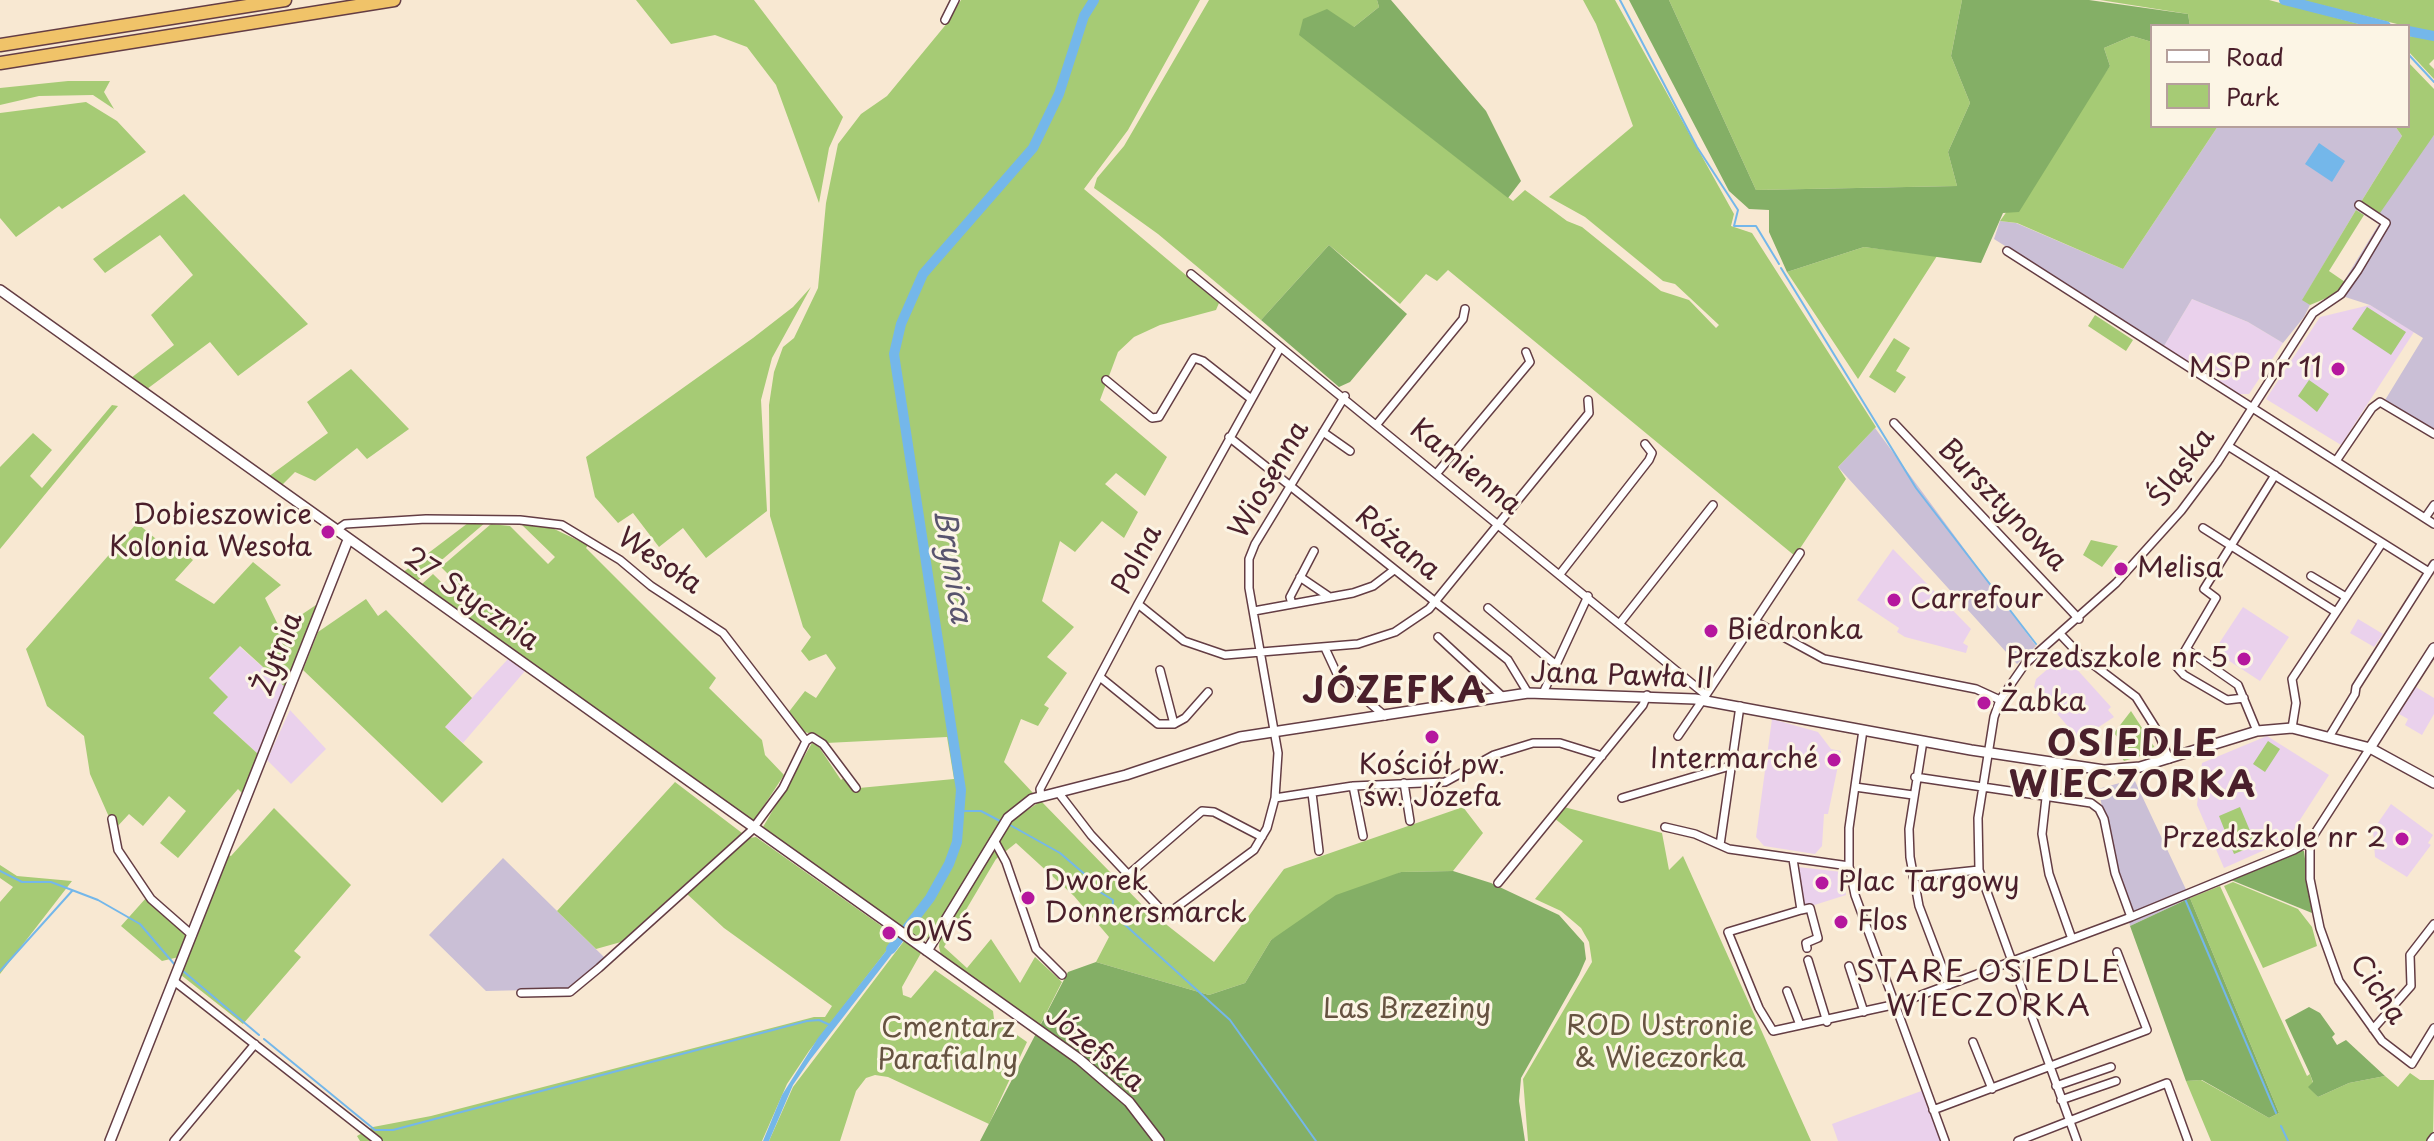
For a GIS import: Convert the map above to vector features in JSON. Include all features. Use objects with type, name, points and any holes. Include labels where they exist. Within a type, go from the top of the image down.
[{"type":"highway","points":[[0,45],[285,0]]},
{"type":"highway","points":[[0,63],[394,0]]},
{"type":"street","points":[[945,20],[955,0]]},
{"type":"street","name":"Śląska","points":[[2077,1141],[1979,870],[1976,837],[1982,787],[2000,700],[2025,664],[2079,619],[2142,557],[2228,446],[2318,307],[2341,294],[2386,223],[2359,205]]},
{"type":"street","points":[[2007,251],[2434,524]]},
{"type":"street","name":"Kamienna","points":[[1191,274],[1280,348],[1287,349],[1345,396],[1588,596],[1705,697]]},
{"type":"street","name":"27 Stycznia","points":[[0,290],[914,942]]},
{"type":"street","points":[[1377,424],[1463,319],[1465,309]]},
{"type":"street","name":"Polna","points":[[1041,796],[1040,789],[1138,604],[1280,348]]},
{"type":"street","points":[[1437,473],[1530,362],[1526,352]]},
{"type":"street","points":[[1106,380],[1152,418],[1159,417],[1194,358],[1203,361],[1250,398]]},
{"type":"street","name":"Wiosenna","points":[[1262,837],[1275,798],[1277,732],[1249,588],[1249,559],[1289,485],[1345,396]]},
{"type":"street","points":[[1138,604],[1194,646],[1225,655],[1325,648],[1382,638],[1406,626],[1434,602],[1589,413],[1588,400]]},
{"type":"street","points":[[2336,461],[2372,408],[2380,402],[2434,434]]},
{"type":"street","name":"Bursztynowa","points":[[1894,423],[2079,619]]},
{"type":"street","points":[[1323,432],[1350,451]]},
{"type":"street","name":"Różana","points":[[1229,437],[1508,660],[1528,693]]},
{"type":"street","points":[[1560,574],[1649,460],[1652,453],[1645,444]]},
{"type":"street","points":[[2228,446],[2429,572]]},
{"type":"street","points":[[2244,698],[2227,700],[2184,675],[2176,666],[2216,598],[2204,589],[2275,475]]},
{"type":"street","points":[[1620,623],[1713,505]]},
{"type":"street","points":[[2425,518],[2434,505]]},
{"type":"street","name":"Wesoła","points":[[335,531],[345,524],[426,519],[520,520],[562,525],[620,560],[723,633],[806,741],[812,737],[823,744],[856,788]]},
{"type":"street","points":[[2203,528],[2336,612]]},
{"type":"street","name":"Żytnia","points":[[110,1141],[348,540]]},
{"type":"street","points":[[2292,728],[2296,703],[2292,679],[2382,543]]},
{"type":"street","points":[[1292,604],[1290,597],[1314,551]]},
{"type":"street","points":[[1678,736],[1800,553]]},
{"type":"street","points":[[2329,737],[2355,694],[2356,687],[2434,564]]},
{"type":"street","points":[[1254,611],[1373,586],[1394,570]]},
{"type":"street","points":[[2311,576],[2346,597]]},
{"type":"street","points":[[1300,577],[1328,596]]},
{"type":"street","points":[[1544,691],[1588,596]]},
{"type":"street","points":[[1488,608],[1556,665]]},
{"type":"street","points":[[1756,622],[1824,659],[1976,689],[2000,700]]},
{"type":"street","points":[[2061,635],[2136,697],[2158,732],[2169,759]]},
{"type":"street","points":[[1438,637],[1503,697]]},
{"type":"street","points":[[1325,648],[1338,676],[1385,716]]},
{"type":"street","points":[[1807,948],[1806,943],[1818,938],[1810,908],[1728,932],[1759,1008],[1773,1031],[1827,1022],[1897,1004],[2131,917],[2310,841],[2434,648]]},
{"type":"street","points":[[2186,649],[2233,679],[2257,731]]},
{"type":"street","points":[[1160,670],[1174,724]]},
{"type":"street","points":[[1100,677],[1151,720],[1174,724],[1191,712],[1208,692]]},
{"type":"street","name":"Jana Pawła II","points":[[927,951],[1002,827],[1024,803],[1126,775],[1228,741],[1544,691],[1705,697],[1923,741],[2114,770],[2169,759],[2257,731],[2292,728],[2370,748],[2434,783]]},
{"type":"street","points":[[1498,883],[1643,705],[1647,695]]},
{"type":"street","points":[[1720,845],[1740,706]]},
{"type":"street","points":[[1863,730],[1849,866],[1869,937],[1897,1004],[1945,1141]]},
{"type":"street","points":[[521,993],[570,992],[753,828],[783,788],[806,747],[806,741]]},
{"type":"street","points":[[1923,741],[1909,829],[1913,877],[1919,906],[1949,985]]},
{"type":"street","points":[[1275,798],[1353,786],[1445,782],[1494,755],[1533,743],[1560,743],[1602,756]]},
{"type":"street","points":[[2050,762],[2042,834],[2049,874],[2072,939]]},
{"type":"street","points":[[1622,798],[1730,766]]},
{"type":"street","points":[[1915,777],[2091,803],[2099,809],[2131,917]]},
{"type":"street","points":[[1404,783],[1410,821]]},
{"type":"street","points":[[1353,786],[1363,836]]},
{"type":"street","points":[[1855,787],[1913,795]]},
{"type":"street","points":[[1058,792],[1128,875],[1161,912],[1171,914],[1242,862],[1262,837],[1214,812],[1202,811],[1128,875]]},
{"type":"street","points":[[1312,793],[1319,851]]},
{"type":"street","points":[[112,819],[118,850],[151,899],[192,935]]},
{"type":"street","points":[[1665,827],[1720,845],[1849,866]]},
{"type":"street","points":[[994,840],[1006,862],[1036,949],[1062,975]]},
{"type":"street","name":"Cicha","points":[[2310,841],[2310,879],[2325,947],[2339,981],[2373,1029],[2412,1064],[2434,1028]]},
{"type":"street","points":[[1793,859],[1801,910]]},
{"type":"street","points":[[1913,877],[1979,870]]},
{"type":"street","points":[[2373,1029],[2411,986],[2410,955],[2434,924]]},
{"type":"street","name":"Józefska","points":[[914,942],[1105,1080],[1129,1102],[1159,1141]]},
{"type":"street","points":[[1933,1110],[2147,1030],[2117,952]]},
{"type":"street","points":[[1808,960],[1827,1022]]},
{"type":"street","points":[[1849,966],[1864,1012]]},
{"type":"street","points":[[174,981],[378,1141]]},
{"type":"street","points":[[1787,991],[1800,1025]]},
{"type":"street","points":[[1973,1042],[1992,1089]]},
{"type":"street","points":[[174,1141],[255,1044]]},
{"type":"street","points":[[2056,1086],[2111,1067]]},
{"type":"street","points":[[2061,1100],[2116,1081]]},
{"type":"street","points":[[2018,1141],[2167,1083],[2188,1141]]},
{"type":"shaded area","points":[[2217,128],[2396,128],[2402,136],[2361,202],[2434,135],[2434,438],[2382,405],[2423,338],[2370,305],[2336,294],[2379,224],[2356,210],[2303,299],[2310,305],[2304,317],[2283,343],[2248,322],[2192,299],[2164,346],[1994,239],[2000,221],[2016,223],[2123,269]]},
{"type":"shaded area","points":[[2192,299],[2248,322],[2283,343],[2249,394],[2240,394],[2164,346]]},
{"type":"shaded area","name":"MSP nr 11","points":[[2370,305],[2414,332],[2341,445],[2266,399],[2320,317]]},
{"type":"shaded area","points":[[1875,428],[2036,646],[2017,664],[1838,467]]},
{"type":"shaded area","points":[[1893,549],[1971,629],[1963,643],[1968,646],[1966,653],[1905,637],[1897,632],[1899,628],[1857,600]]},
{"type":"shaded area","points":[[2243,607],[2289,637],[2260,681],[2214,651]]},
{"type":"shaded area","points":[[2358,619],[2383,634],[2374,647],[2350,633]]},
{"type":"shaded area","points":[[239,646],[285,687],[258,754],[213,713],[209,679]]},
{"type":"shaded area","points":[[2064,655],[2111,707],[2108,710],[2114,717],[2085,736],[2082,733],[2077,737],[2034,687],[2036,679]]},
{"type":"shaded area","points":[[508,659],[525,671],[463,743],[445,727]]},
{"type":"shaded area","points":[[2416,687],[2434,698],[2434,714],[2422,735],[2405,725],[2408,719],[2399,714]]},
{"type":"shaded area","points":[[290,710],[326,749],[291,784],[267,760]]},
{"type":"shaded area","points":[[1772,719],[1818,732],[1831,749],[1841,751],[1828,814],[1824,814],[1822,846],[1815,854],[1764,846],[1756,837]]},
{"type":"shaded area","points":[[2267,736],[2329,775],[2287,840],[2224,868],[2197,805],[2202,763]]},
{"type":"shaded area","points":[[2134,779],[2190,898],[2130,926],[2098,789]]},
{"type":"shaded area","name":"Przedszkole nr 2","points":[[2391,804],[2433,835],[2428,843],[2431,845],[2407,877],[2375,857],[2373,830]]},
{"type":"shaded area","points":[[503,858],[605,958],[569,989],[486,991],[429,935]]},
{"type":"shaded area","name":"Plac Targowy","points":[[1798,867],[1842,872],[1846,895],[1805,908]]},
{"type":"shaded area","points":[[1924,1090],[1943,1141],[1838,1141],[1832,1124]]},
{"type":"green space","points":[[636,0],[754,0],[843,117],[829,148],[819,203],[776,85],[747,47],[715,35],[671,44]]},
{"type":"green space","points":[[961,0],[1200,0],[1128,130],[1084,189],[1219,303],[1216,310],[1160,325],[1134,337],[1118,352],[1100,400],[1167,457],[1145,496],[1116,473],[1105,484],[1138,512],[1124,538],[1102,521],[1075,552],[1060,541],[1042,601],[1074,627],[1047,657],[1067,673],[1044,705],[1049,708],[1038,726],[1021,719],[1004,762],[1034,794],[1007,814],[940,924],[923,943],[763,827],[812,743],[819,747],[841,780],[848,774],[859,788],[954,779],[947,737],[826,743],[818,735],[804,732],[788,713],[805,691],[816,698],[836,668],[826,654],[809,661],[801,651],[811,637],[803,627],[770,516],[769,405],[774,372],[783,347],[794,338],[818,288],[826,203],[838,144],[861,114],[887,96],[948,22]]},
{"type":"green space","points":[[1209,0],[1377,0],[1379,7],[1354,27],[1313,45],[1513,201],[1525,190],[1567,221],[1582,227],[1661,291],[1689,300],[1716,328],[1719,325],[1675,284],[1663,281],[1585,217],[1549,197],[1633,126],[1596,24],[1583,0],[1615,0],[1734,214],[1731,226],[1752,233],[1876,427],[1838,467],[1846,479],[1795,556],[1448,270],[1437,281],[1426,274],[1400,304],[1329,245],[1261,320],[1158,234],[1094,188],[1097,178],[1124,146]]},
{"type":"green space","points":[[1377,0],[1391,0],[1486,111],[1521,181],[1508,198],[1299,35],[1303,19],[1327,9],[1354,27],[1379,7]]},
{"type":"green space","points":[[1629,0],[1669,0],[1756,190],[1957,186],[1948,152],[1970,103],[1951,56],[1962,0],[2089,0],[2188,14],[2190,24],[2150,24],[2150,41],[2132,36],[2104,48],[2110,66],[2019,212],[2003,213],[1981,263],[1864,247],[1787,272],[1769,232],[1769,210],[1749,209],[1729,191]]},
{"type":"green space","points":[[1669,0],[1962,0],[1951,56],[1970,103],[1948,152],[1957,186],[1756,190]]},
{"type":"green space","points":[[2100,0],[2269,0],[2359,24],[2190,24],[2188,14]]},
{"type":"green space","points":[[2301,0],[2434,0],[2434,32],[2410,27],[2410,24],[2397,24]]},
{"type":"green space","points":[[2132,36],[2150,41],[2150,128],[2217,128],[2123,269],[2017,223],[2000,221],[2110,66],[2104,48]]},
{"type":"green space","points":[[2410,36],[2434,39],[2434,59],[2429,64],[2434,69],[2434,79],[2410,53]]},
{"type":"green space","points":[[2410,64],[2434,89],[2434,135],[2380,213],[2361,202],[2402,136],[2396,128],[2410,128]]},
{"type":"green space","points":[[68,81],[110,81],[104,92],[114,109],[93,95],[39,96],[0,105],[0,88]]},
{"type":"green space","points":[[86,102],[117,121],[146,152],[62,209],[59,206],[16,237],[0,218],[0,113]]},
{"type":"green space","points":[[184,194],[308,324],[238,376],[210,342],[147,389],[131,378],[174,345],[151,315],[193,275],[160,235],[105,273],[93,259]]},
{"type":"green space","points":[[2356,210],[2364,215],[2329,271],[2345,282],[2336,294],[2310,305],[2302,300]]},
{"type":"green space","points":[[1329,245],[1407,314],[1350,382],[1339,387],[1261,320]]},
{"type":"green space","points":[[1864,247],[1937,256],[1858,379],[1787,272]]},
{"type":"green space","points":[[811,287],[772,358],[761,400],[767,511],[706,558],[683,528],[659,547],[633,513],[618,523],[595,497],[586,457],[753,338],[793,307]]},
{"type":"green space","points":[[2367,307],[2406,332],[2391,355],[2352,329]]},
{"type":"green space","points":[[2095,315],[2133,340],[2126,351],[2088,326]]},
{"type":"green space","points":[[1894,338],[1910,348],[1896,371],[1906,377],[1895,393],[1869,377]]},
{"type":"green space","points":[[351,369],[409,429],[367,459],[357,448],[315,481],[295,472],[280,487],[268,477],[328,433],[307,402]]},
{"type":"green space","points":[[2309,380],[2329,394],[2317,412],[2298,396]]},
{"type":"green space","points":[[112,405],[118,406],[0,549],[0,467],[33,433],[52,450],[30,476],[42,488]]},
{"type":"green space","points":[[486,522],[416,582],[402,573],[468,523]]},
{"type":"green space","points":[[137,523],[168,549],[174,544],[193,560],[175,580],[214,604],[253,562],[281,585],[265,598],[280,629],[319,603],[285,687],[240,646],[209,678],[228,697],[213,713],[258,754],[243,794],[238,789],[178,858],[160,843],[186,811],[169,796],[143,826],[129,814],[116,828],[113,814],[109,817],[90,774],[84,736],[47,706],[26,649]]},
{"type":"green space","points":[[491,524],[510,526],[548,564],[555,557],[521,524],[552,528],[588,545],[586,548],[716,678],[709,688],[762,740],[765,755],[784,775],[754,821],[421,585],[433,574],[473,613],[480,606],[441,567]]},
{"type":"green space","points":[[2091,540],[2118,546],[2102,567],[2083,555]]},
{"type":"green space","points":[[366,599],[378,616],[386,610],[472,698],[445,727],[483,762],[442,803],[303,670],[318,632]]},
{"type":"green space","points":[[2131,711],[2157,751],[2124,761],[2116,749],[2118,738],[2114,733]]},
{"type":"green space","points":[[2268,741],[2280,749],[2265,772],[2253,764]]},
{"type":"green space","points":[[675,782],[742,833],[621,942],[596,949],[557,911]]},
{"type":"green space","points":[[1041,801],[1144,907],[1214,962],[1284,869],[1463,807],[1483,833],[1453,871],[1401,872],[1271,940],[1245,983],[1209,995],[1096,962],[1109,937],[1074,896],[1016,843],[996,859],[944,947],[967,968],[991,939],[1020,983],[1035,957],[1062,982],[1038,1029],[941,955],[939,947],[940,938],[1011,821]]},
{"type":"green space","name":"ROD Ustronie & Wieczorka","points":[[1564,807],[1662,833],[1669,870],[1683,856],[1811,1141],[1528,1141],[1523,1079],[1592,962],[1589,942],[1581,928],[1561,911],[1535,899],[1583,841],[1554,818]]},
{"type":"green space","points":[[2240,807],[2256,845],[2234,854],[2219,816]]},
{"type":"green space","points":[[274,808],[351,885],[294,951],[301,957],[243,1024],[181,975],[228,855],[231,856]]},
{"type":"green space","points":[[756,837],[897,937],[787,1084],[762,1141],[360,1141],[357,1136],[373,1127],[431,1116],[814,1017],[825,1017],[832,1006],[724,928],[687,894],[749,838]]},
{"type":"green space","points":[[2301,851],[2304,851],[2312,913],[2231,880]]},
{"type":"green space","points":[[0,865],[17,876],[72,881],[0,974],[0,902],[13,887],[0,878]]},
{"type":"green space","name":"Las Brzeziny","points":[[1453,871],[1491,883],[1559,915],[1584,943],[1586,959],[1579,975],[1521,1078],[1519,1101],[1525,1141],[980,1141],[1068,972],[1096,962],[1209,995],[1245,983],[1271,940],[1336,895],[1401,872]]},
{"type":"green space","points":[[2233,882],[2298,909],[2312,927],[2317,946],[2263,968],[2224,886]]},
{"type":"green space","points":[[2220,886],[2307,1076],[2310,1074],[2313,1083],[2309,1087],[2318,1097],[2349,1083],[2385,1076],[2398,1087],[2410,1073],[2420,1080],[2434,1080],[2433,1141],[2211,1141],[2186,1081],[2201,1080],[2269,1118],[2279,1113],[2190,898]]},
{"type":"green space","points":[[146,898],[188,935],[179,957],[162,961],[121,926]]},
{"type":"green space","points":[[2190,898],[2279,1113],[2269,1118],[2202,1080],[2186,1081],[2130,926]]},
{"type":"green space","name":"Cmentarz Parafialny","points":[[904,941],[921,953],[902,987],[903,995],[911,998],[935,970],[993,1011],[994,1019],[1027,1042],[989,1124],[888,1077],[875,1075],[866,1078],[856,1091],[840,1141],[769,1141],[793,1087]]},
{"type":"green space","points":[[2309,1007],[2320,1013],[2335,1034],[2332,1037],[2337,1045],[2346,1040],[2385,1076],[2349,1083],[2318,1097],[2308,1087],[2313,1082],[2285,1020]]},
{"type":"water","points":[[2319,143],[2345,161],[2332,182],[2305,164]]},
{"type":"water","points":[[897,937],[902,941],[810,1060],[793,1085],[769,1141],[763,1141],[782,1095],[818,1038]]},
{"type":"waterway","name":"Brynica","points":[[891,949],[930,898],[949,864],[957,842],[961,790],[894,354],[901,324],[923,274],[1033,148],[1059,94],[1084,16],[1094,0]]},
{"type":"waterway","points":[[1620,0],[1697,147],[1738,210],[1734,226],[1756,226],[1779,264]]},
{"type":"waterway","name":"Brynica","points":[[2284,0],[2378,24]]},
{"type":"waterway","name":"Brynica","points":[[2410,31],[2434,36]]},
{"type":"waterway","points":[[2410,56],[2434,82]]},
{"type":"waterway","points":[[1781,268],[1916,488],[2036,644]]},
{"type":"waterway","points":[[961,811],[981,811],[1000,821]]},
{"type":"waterway","points":[[1010,825],[1060,853],[1088,877],[1095,889],[1113,900],[1112,913],[1230,1020],[1316,1141]]},
{"type":"waterway","points":[[0,871],[22,882],[51,882],[98,900],[140,924],[175,965]]},
{"type":"waterway","points":[[0,971],[72,891]]},
{"type":"waterway","points":[[2185,899],[2276,1113]]},
{"type":"waterway","points":[[183,971],[259,1035]]},
{"type":"waterway","points":[[264,1039],[375,1130],[393,1130],[807,1021],[819,1020],[830,1025]]},
{"type":"waterway","points":[[2281,1126],[2288,1141]]},
{"type":"place","name":"MSP nr 11","points":[[2338,369]]},
{"type":"place","name":"Dobieszowice Kolonia Wesoła","points":[[328,532]]},
{"type":"place","name":"Melisa","points":[[2121,569]]},
{"type":"place","name":"Carrefour","points":[[1894,600]]},
{"type":"place","name":"Biedronka","points":[[1711,631]]},
{"type":"place","name":"Przedszkole nr 5","points":[[2244,659]]},
{"type":"place","name":"Żabka","points":[[1984,703]]},
{"type":"place","name":"Kościół pw. św. Józefa","points":[[1432,737]]},
{"type":"place","name":"Intermarché","points":[[1834,760]]},
{"type":"place","name":"Przedszkole nr 2","points":[[2402,839]]},
{"type":"place","name":"Plac Targowy","points":[[1822,883]]},
{"type":"place","name":"Dworek Donnersmarck","points":[[1028,898]]},
{"type":"place","name":"Flos","points":[[1841,922]]},
{"type":"place","name":"OWŚ","points":[[889,933]]},
{"type":"district","name":"JÓZEFKA","points":[[1395,693]]},
{"type":"district","name":"OSIEDLE WIECZORKA","points":[[2133,766]]},
{"type":"district","name":"STARE OSIEDLE WIECZORKA","points":[[1989,991]]}]
